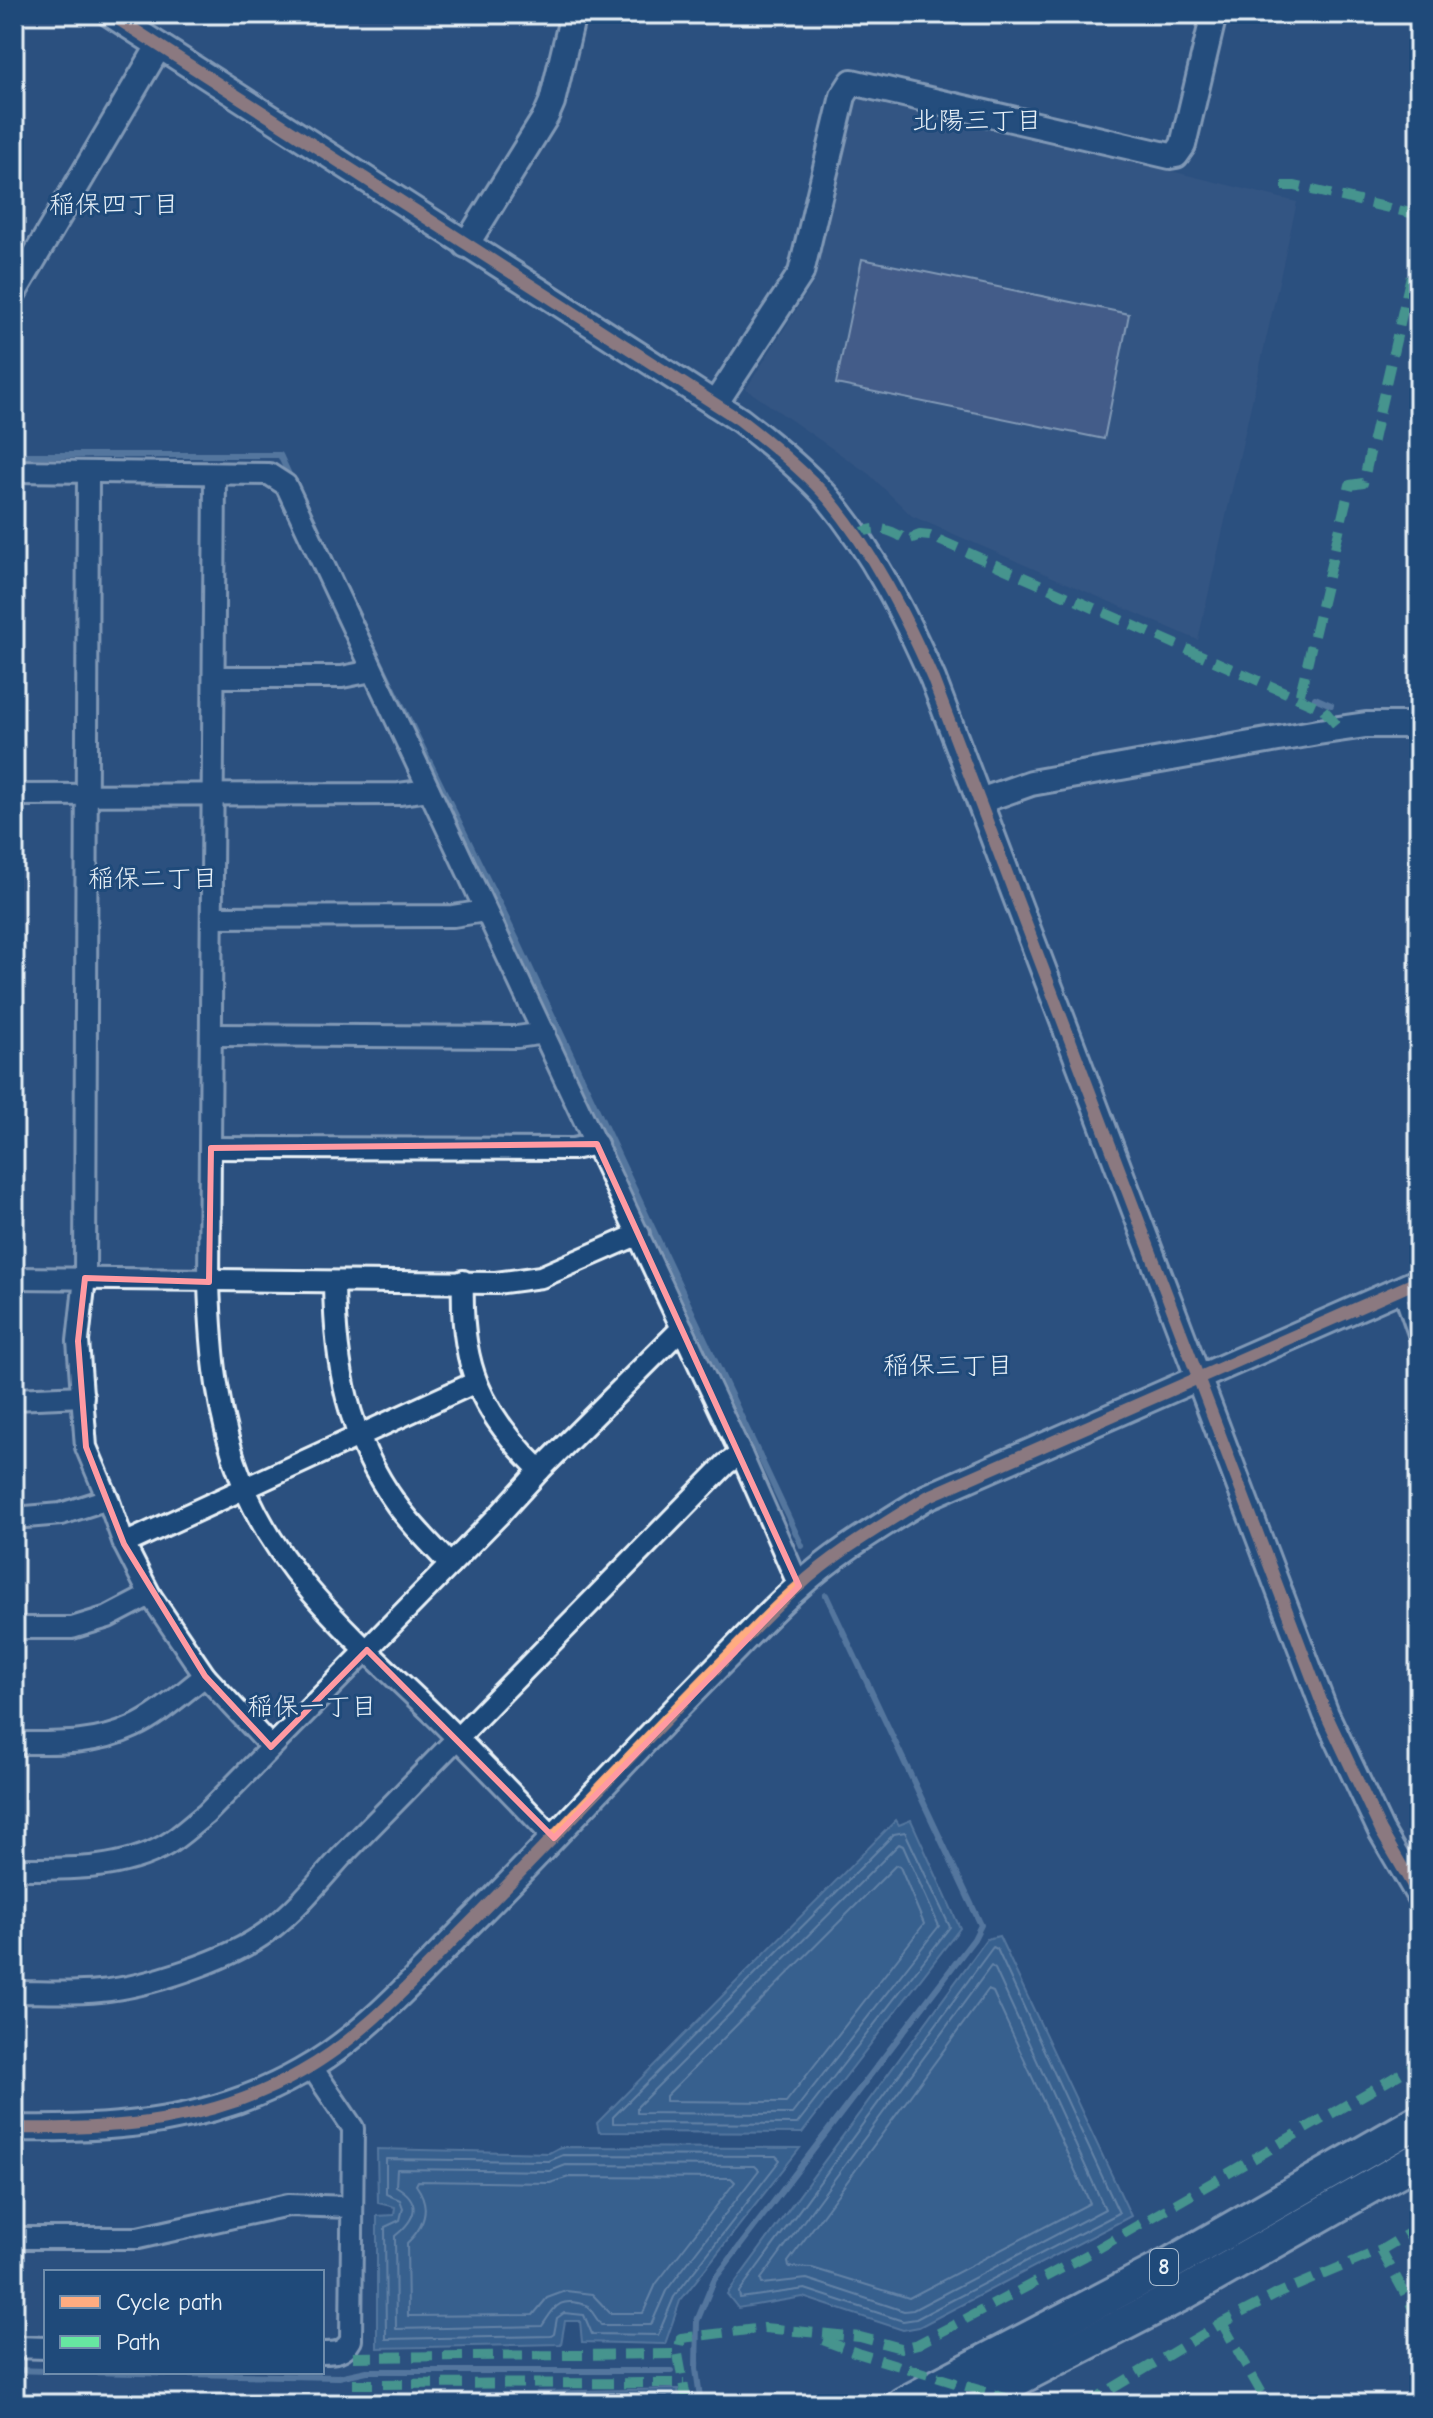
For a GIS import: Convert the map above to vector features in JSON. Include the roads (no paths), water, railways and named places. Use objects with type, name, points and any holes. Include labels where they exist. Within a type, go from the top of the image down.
[{"type":"highway","name":"8","points":[[903,2404],[1170,2264],[1419,2121]]},
{"type":"highway","name":"8","points":[[969,2404],[1184,2293],[1419,2159]]},
{"type":"street","points":[[110,14],[715,404],[765,440],[805,474],[828,499],[879,570],[901,609],[933,679],[1326,1714],[1381,1831],[1419,1896]]},
{"type":"street","points":[[466,245],[546,116],[573,14]]},
{"type":"street","points":[[715,404],[801,273],[843,96],[852,82],[1176,155],[1183,145],[1214,14]]},
{"type":"street","points":[[14,292],[159,46]]},
{"type":"street","points":[[14,471],[269,474],[286,485],[639,1234],[799,1586]]},
{"type":"street","points":[[88,472],[85,1278],[78,1341],[86,1447],[124,1544],[150,1595],[205,1676],[271,1747]]},
{"type":"street","points":[[215,475],[209,1282],[215,1384],[225,1432],[244,1487],[292,1568],[325,1610],[457,1738],[554,1838]]},
{"type":"street","points":[[214,677],[342,677],[372,671]]},
{"type":"street","points":[[980,801],[1031,783],[1318,732],[1366,725],[1419,725]]},
{"type":"street","points":[[14,795],[399,794],[429,790]]},
{"type":"street","points":[[212,917],[453,916],[485,911]]},
{"type":"street","points":[[212,1035],[517,1037],[545,1033]]},
{"type":"street","points":[[211,1148],[573,1149],[597,1144]]},
{"type":"street","points":[[14,1278],[496,1283],[541,1277],[639,1234]]},
{"type":"street","points":[[463,1281],[461,1320],[466,1352],[476,1382],[512,1442],[540,1470]]},
{"type":"street","points":[[334,1283],[337,1359],[346,1402],[360,1437],[396,1505],[450,1565]]},
{"type":"street","points":[[14,2128],[110,2128],[167,2120],[250,2096],[311,2066],[379,2013],[799,1586],[857,1540],[927,1497],[1409,1285]]},
{"type":"street","points":[[14,1869],[93,1867],[122,1862],[168,1844],[206,1814],[682,1328]]},
{"type":"street","points":[[124,1544],[476,1382]]},
{"type":"street","points":[[14,1399],[83,1396]]},
{"type":"street","points":[[14,1992],[101,1991],[141,1983],[229,1956],[265,1933],[294,1909],[340,1858],[726,1464],[741,1454]]},
{"type":"street","points":[[14,1518],[61,1514],[108,1499]]},
{"type":"street","points":[[14,1628],[72,1628],[108,1617],[150,1595]]},
{"type":"street","points":[[14,1743],[106,1738],[151,1717],[205,1676]]},
{"type":"street","points":[[311,2066],[353,2128],[351,2340],[347,2348],[338,2353],[324,2353]]},
{"type":"street","points":[[14,2238],[138,2238],[288,2205],[351,2207]]},
{"type":"street","points":[[14,2347],[44,2348]]},
{"type":"lane","points":[[1409,1285],[1419,1349]]},
{"type":"water","points":[[896,1820],[899,1825],[911,1820],[960,1928],[802,2133],[599,2132],[597,2123]]},
{"type":"water","points":[[999,1936],[1131,2216],[919,2327],[903,2330],[803,2297],[738,2308],[727,2294],[987,1939]]},
{"type":"water","points":[[560,2147],[800,2148],[680,2301],[665,2344],[582,2342],[580,2321],[565,2321],[561,2344],[377,2348],[377,2216],[394,2215],[395,2207],[378,2203],[377,2149],[549,2153]]},
{"type":"water","points":[[678,2389],[680,2404],[540,2404],[537,2392]]},
{"type":"waterway","points":[[14,455],[280,455],[291,479]]},
{"type":"waterway","points":[[363,626],[518,942],[802,1546]]},
{"type":"waterway","points":[[1315,698],[1331,705]]},
{"type":"waterway","points":[[701,2404],[696,2369],[697,2321],[714,2280],[974,1939],[981,1925],[826,1595]]},
{"type":"waterway","points":[[14,2370],[44,2371]]},
{"type":"waterway","points":[[187,2374],[339,2377],[367,2371],[671,2371]]},
{"type":"district","name":"北陽三丁目","points":[[977,121]]},
{"type":"district","name":"稲保四丁目","points":[[114,205]]},
{"type":"district","name":"稲保二丁目","points":[[153,879]]},
{"type":"district","name":"稲保三丁目","points":[[948,1366]]},
{"type":"district","name":"稲保一丁目","points":[[312,1707]]}]
